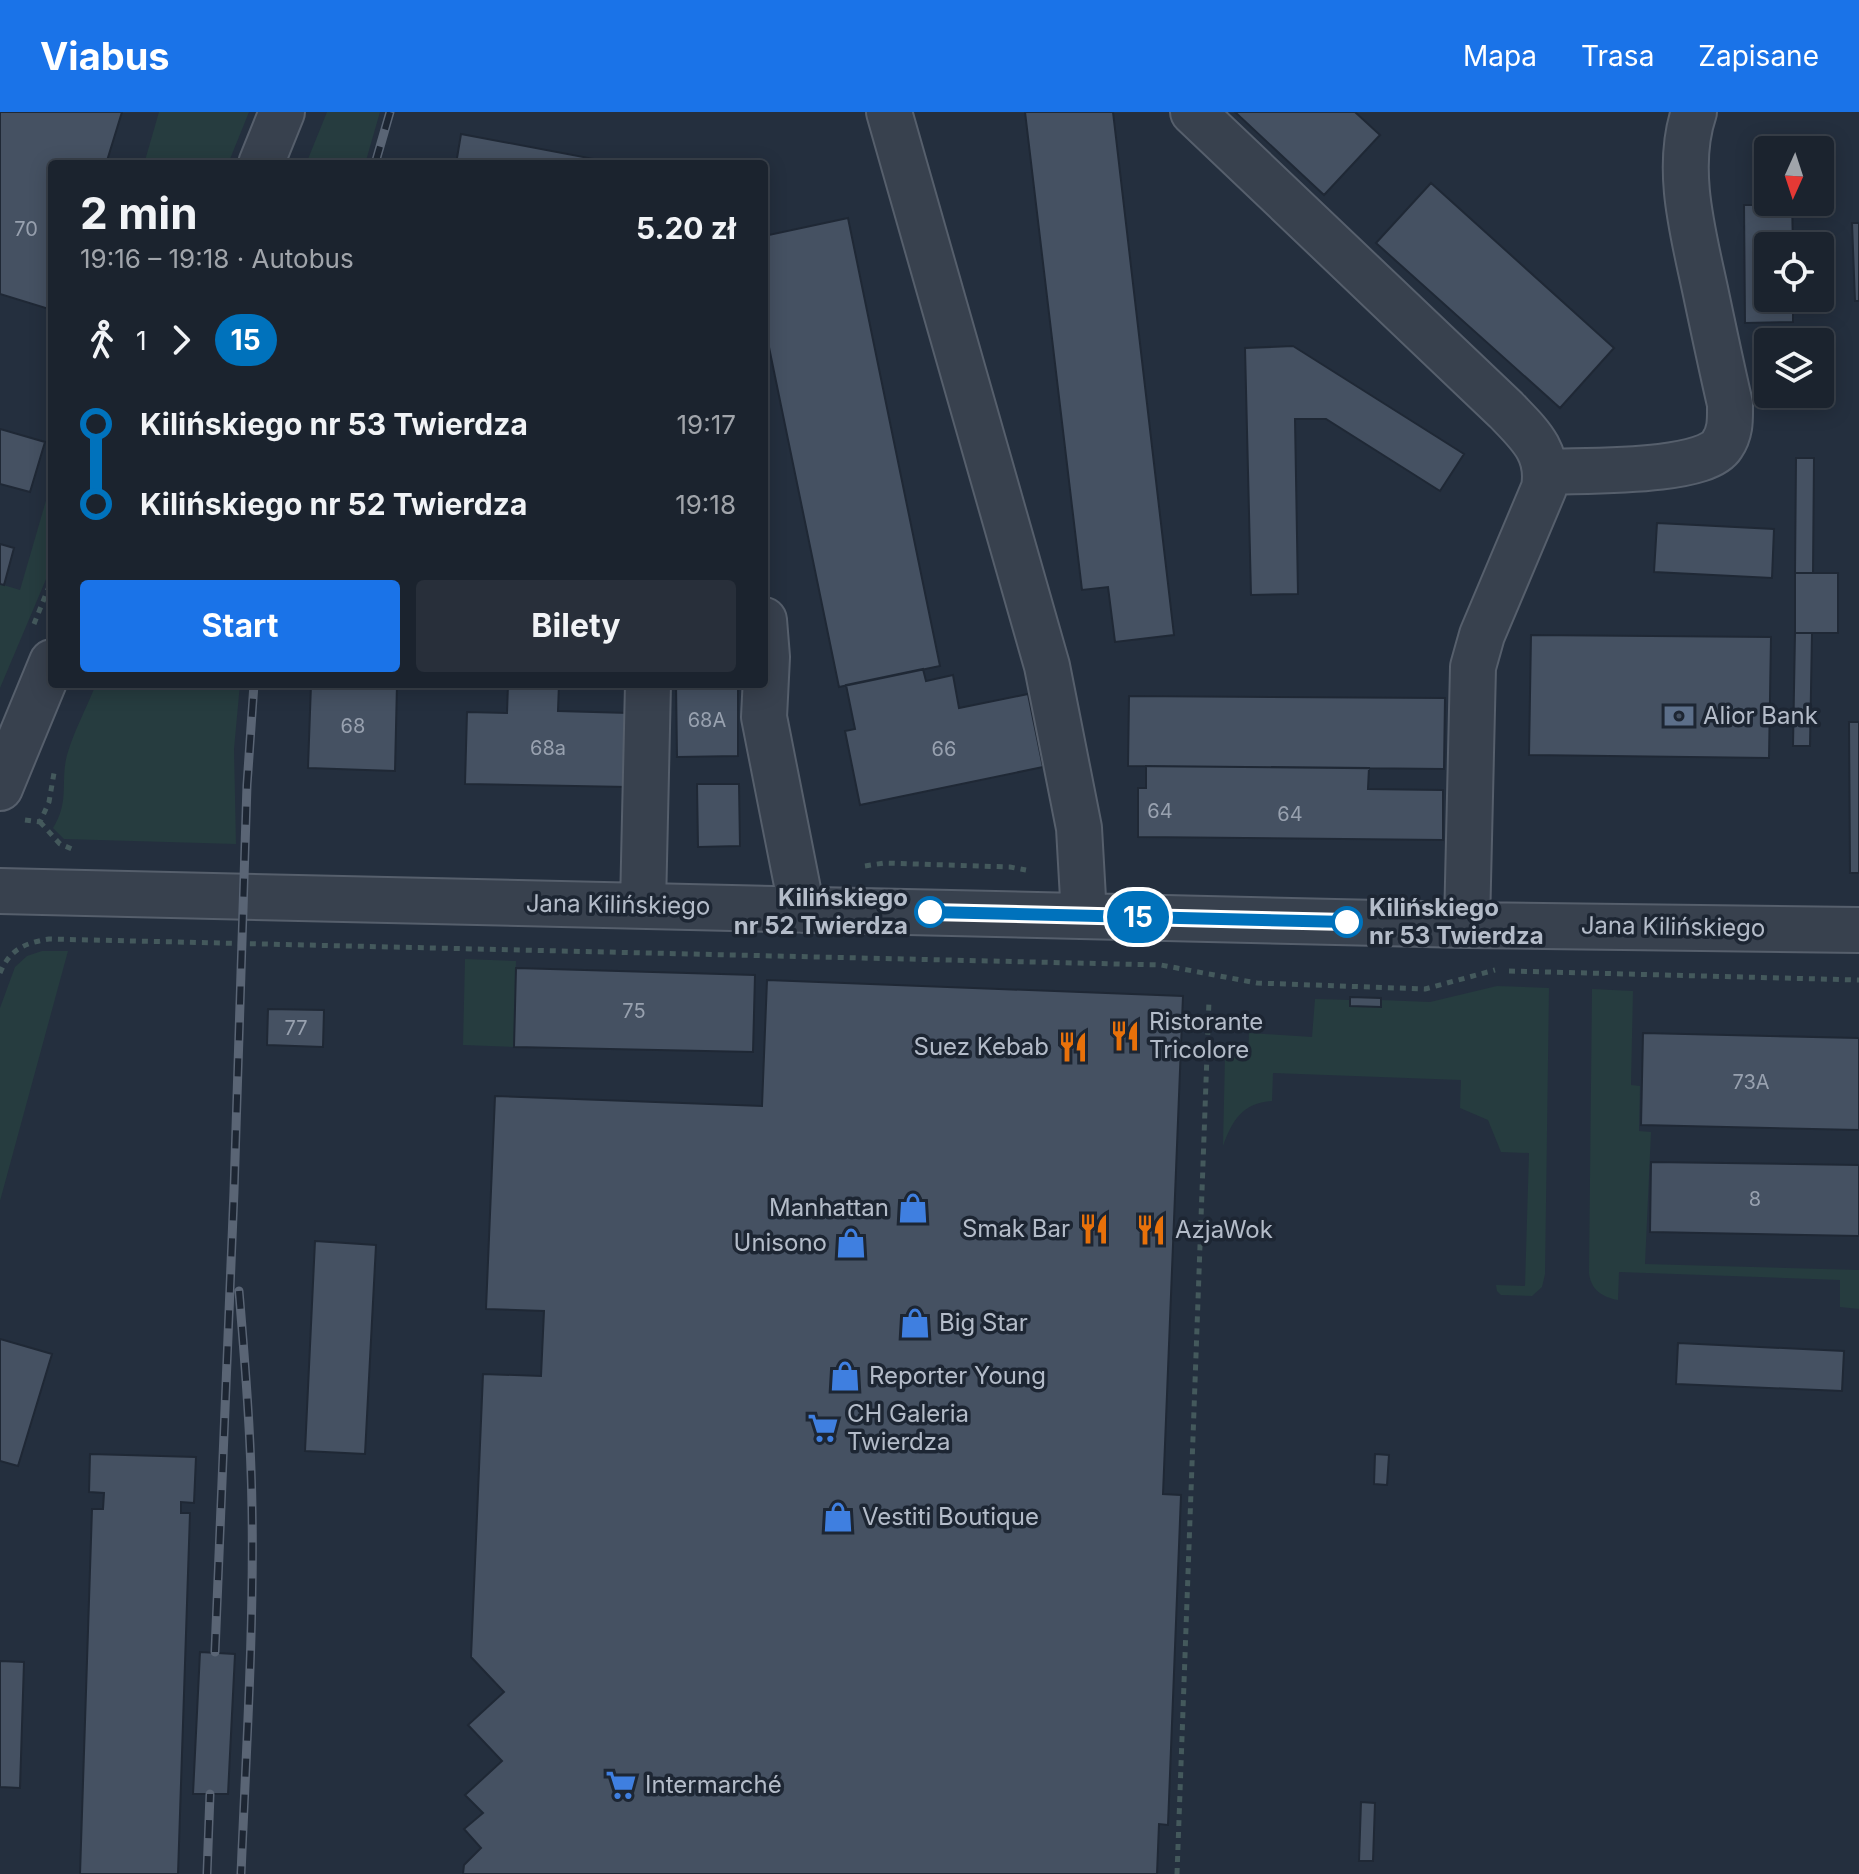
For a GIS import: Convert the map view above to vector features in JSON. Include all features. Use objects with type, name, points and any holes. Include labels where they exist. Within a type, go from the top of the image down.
[{"type":"street","points":[[263,160],[282,112]]},
{"type":"street","points":[[889,112],[1047,666],[1079,828],[1084,916]]},
{"type":"street","points":[[1193,112],[1506,410],[1531,436],[1542,455],[1547,472],[1544,488],[1482,635],[1473,667],[1467,925]]},
{"type":"street","points":[[1547,472],[1678,466],[1701,460],[1721,448],[1730,429],[1730,404],[1686,186],[1689,126],[1694,112]]},
{"type":"street","points":[[0,788],[48,672]]},
{"type":"street","points":[[643,906],[648,688]]},
{"type":"street","points":[[765,688],[764,717],[802,910]]},
{"type":"street","name":"Jana Kilińskiego","points":[[0,891],[1467,925],[1859,930]]},
{"type":"path","points":[[0,973],[12,952],[24,943],[49,939],[1161,965],[1257,983],[1425,989],[1490,970],[1859,980]]},
{"type":"path","points":[[1177,1874],[1209,1000]]},
{"type":"green space","points":[[159,112],[249,112],[230,160],[145,160]]},
{"type":"green space","points":[[327,112],[380,112],[366,160],[308,160]]},
{"type":"green space","points":[[48,494],[48,574],[0,688],[0,584],[20,590]]},
{"type":"green space","points":[[94,688],[240,688],[234,749],[236,844],[64,839],[53,828],[63,800],[67,755]]},
{"type":"green space","points":[[42,951],[68,951],[0,1201],[0,1008],[15,967],[27,956]]},
{"type":"green space","points":[[465,959],[516,961],[514,1047],[463,1045]]},
{"type":"green space","points":[[1497,986],[1549,988],[1545,1274],[1542,1287],[1532,1296],[1501,1295],[1496,1285],[1525,1286],[1529,1153],[1501,1152],[1488,1120],[1460,1108],[1461,1080],[1273,1073],[1272,1101],[1253,1105],[1240,1115],[1223,1146],[1225,1055],[1248,1056],[1249,1033],[1312,1037],[1315,999],[1350,1000],[1350,1006],[1380,1007],[1381,1000],[1430,1002]]},
{"type":"green space","points":[[1592,989],[1633,991],[1631,1085],[1640,1086],[1639,1131],[1651,1132],[1645,1264],[1859,1270],[1859,1309],[1840,1307],[1840,1280],[1619,1272],[1618,1300],[1602,1295],[1595,1288],[1589,1273]]},
{"type":"building","points":[[0,112],[122,112],[107,160],[48,160],[48,309],[0,294]]},
{"type":"building","points":[[1025,112],[1113,112],[1174,635],[1115,642],[1108,587],[1082,590]]},
{"type":"building","points":[[1235,112],[1355,112],[1380,135],[1324,195]]},
{"type":"building","points":[[461,134],[599,160],[457,160]]},
{"type":"building","points":[[1431,183],[1614,348],[1560,408],[1376,243]]},
{"type":"building","points":[[1744,205],[1754,205],[1754,216],[1792,216],[1793,232],[1754,232],[1754,312],[1793,312],[1793,322],[1745,323]]},
{"type":"building","points":[[848,218],[940,666],[839,687],[768,342],[768,235]]},
{"type":"building","points":[[1852,223],[1859,223],[1859,301],[1855,301]]},
{"type":"building","points":[[1293,346],[1464,454],[1440,491],[1326,419],[1295,419],[1298,594],[1251,595],[1245,348]]},
{"type":"building","points":[[0,429],[45,442],[30,492],[0,484]]},
{"type":"building","points":[[1796,458],[1814,458],[1813,573],[1795,573]]},
{"type":"building","points":[[1657,523],[1774,529],[1772,578],[1654,572]]},
{"type":"building","points":[[0,544],[14,548],[4,585],[0,584]]},
{"type":"building","points":[[1795,573],[1838,573],[1838,633],[1795,633]]},
{"type":"building","points":[[1795,633],[1812,633],[1810,746],[1793,746]]},
{"type":"building","points":[[1531,635],[1771,637],[1769,758],[1529,755]]},
{"type":"building","points":[[923,669],[926,681],[953,675],[959,708],[1028,694],[1043,767],[860,805],[845,731],[855,729],[846,685]]},
{"type":"building","points":[[311,688],[397,688],[395,771],[308,768]]},
{"type":"building","points":[[508,688],[559,688],[558,711],[630,713],[628,787],[465,784],[467,712],[507,713]]},
{"type":"building","points":[[676,688],[738,688],[738,756],[677,757]]},
{"type":"building","points":[[1129,696],[1445,698],[1444,769],[1128,766]]},
{"type":"building","points":[[1849,722],[1859,722],[1859,873],[1850,873]]},
{"type":"building","points":[[1146,766],[1369,768],[1368,789],[1443,790],[1443,840],[1138,837],[1138,788],[1146,788]]},
{"type":"building","points":[[697,784],[739,784],[740,846],[698,847]]},
{"type":"building","points":[[516,968],[755,975],[753,1052],[514,1047]]},
{"type":"building","name":"CH Galeria Twierdza","points":[[767,980],[1183,996],[1163,1494],[1181,1495],[1168,1825],[1159,1824],[1157,1874],[463,1874],[464,1865],[481,1848],[464,1829],[483,1813],[465,1795],[502,1761],[468,1725],[504,1692],[471,1657],[483,1374],[541,1376],[544,1311],[486,1309],[495,1096],[762,1106]]},
{"type":"building","points":[[1350,997],[1381,998],[1381,1007],[1350,1006]]},
{"type":"building","points":[[268,1009],[324,1010],[323,1047],[267,1045]]},
{"type":"building","points":[[1643,1033],[1859,1038],[1859,1130],[1641,1125]]},
{"type":"building","points":[[1651,1162],[1859,1165],[1859,1236],[1650,1232]]},
{"type":"building","points":[[315,1241],[376,1245],[365,1454],[305,1451]]},
{"type":"building","points":[[0,1339],[52,1354],[18,1466],[0,1461]]},
{"type":"building","points":[[1678,1343],[1844,1351],[1842,1391],[1676,1384]]},
{"type":"building","points":[[90,1454],[196,1457],[194,1503],[181,1502],[181,1513],[190,1513],[178,1874],[80,1874],[92,1509],[103,1509],[104,1493],[89,1492]]},
{"type":"building","points":[[1375,1454],[1389,1455],[1387,1485],[1374,1484]]},
{"type":"building","points":[[200,1652],[235,1654],[228,1794],[193,1794]]},
{"type":"building","points":[[0,1661],[24,1662],[20,1788],[0,1787]]},
{"type":"building","points":[[1361,1802],[1375,1803],[1373,1861],[1359,1861]]},
{"type":"railway","points":[[376,160],[390,112]]},
{"type":"railway","points":[[215,1652],[247,785],[254,688]]},
{"type":"railway","points":[[239,1291],[249,1427],[252,1555],[241,1874]]},
{"type":"railway","points":[[207,1874],[210,1794]]},
{"type":"bus line","name":"15","points":[[930,912],[1347,922]]},
{"type":"place","name":"Alior Bank","points":[[1679,716]]},
{"type":"place","name":"Kilińskiego nr 52 Twierdza","points":[[930,912]]},
{"type":"place","name":"Kilińskiego nr 53 Twierdza","points":[[1347,922]]},
{"type":"place","name":"Ristorante Tricolore","points":[[1125,1036]]},
{"type":"place","name":"Suez Kebab","points":[[1073,1047]]},
{"type":"place","name":"Manhattan","points":[[913,1208]]},
{"type":"place","name":"Smak Bar","points":[[1094,1229]]},
{"type":"place","name":"AzjaWok","points":[[1151,1230]]},
{"type":"place","name":"Unisono","points":[[851,1243]]},
{"type":"place","name":"Big Star","points":[[915,1323]]},
{"type":"place","name":"Reporter Young","points":[[845,1376]]},
{"type":"place","name":"CH Galeria Twierdza","points":[[823,1428]]},
{"type":"place","name":"Vestiti Boutique","points":[[838,1517]]},
{"type":"place","name":"Intermarché","points":[[621,1785]]}]
